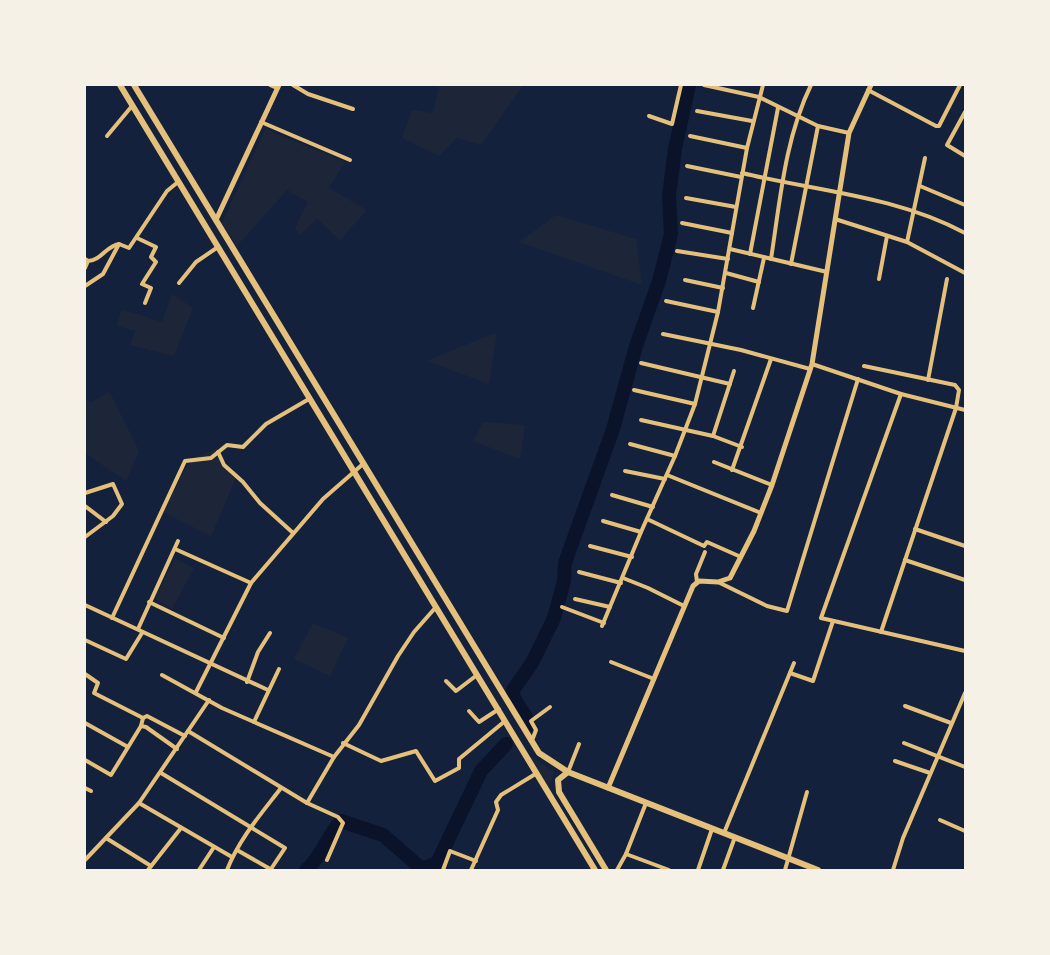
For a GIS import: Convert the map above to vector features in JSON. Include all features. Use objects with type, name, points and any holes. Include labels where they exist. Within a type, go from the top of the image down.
[{"type":"highway","points":[[120,85],[506,720],[595,870]]},
{"type":"highway","points":[[134,85],[530,740],[542,756],[568,772],[818,870]]},
{"type":"highway","points":[[568,772],[558,780],[559,792],[606,870]]},
{"type":"street","points":[[216,220],[278,86],[270,85]]},
{"type":"street","points":[[292,85],[308,94],[353,109]]},
{"type":"street","points":[[649,116],[672,124],[681,85]]},
{"type":"street","points":[[704,85],[758,97],[818,126],[849,133]]},
{"type":"street","points":[[562,607],[603,625],[686,429],[695,404],[718,312],[746,148],[758,97],[763,85]]},
{"type":"street","points":[[771,259],[783,182],[797,116],[811,85]]},
{"type":"street","points":[[608,788],[693,586],[697,582],[718,582],[730,578],[742,557],[772,485],[811,367],[849,133],[869,87],[939,126],[960,85]]},
{"type":"street","points":[[107,136],[132,106]]},
{"type":"street","points":[[750,254],[778,108]]},
{"type":"street","points":[[697,111],[752,121]]},
{"type":"street","points":[[965,112],[947,145],[965,156]]},
{"type":"street","points":[[261,122],[350,160]]},
{"type":"street","points":[[791,264],[818,126]]},
{"type":"street","points":[[690,136],[746,148]]},
{"type":"street","points":[[907,242],[925,158]]},
{"type":"street","points":[[687,166],[839,191],[915,211],[933,217],[965,233]]},
{"type":"street","points":[[85,268],[87,260],[94,260],[114,245],[119,244],[129,248],[167,191],[178,182]]},
{"type":"street","points":[[920,186],[965,205]]},
{"type":"street","points":[[686,198],[736,207]]},
{"type":"street","points":[[836,219],[907,242],[965,273]]},
{"type":"street","points":[[682,223],[732,233]]},
{"type":"street","points":[[879,279],[887,236]]},
{"type":"street","points":[[137,238],[156,247],[151,257],[156,262],[142,284],[151,288],[145,303]]},
{"type":"street","points":[[85,286],[103,274],[119,244]]},
{"type":"street","points":[[179,283],[196,262],[218,247]]},
{"type":"street","points":[[730,249],[827,272]]},
{"type":"street","points":[[677,251],[728,260]]},
{"type":"street","points":[[753,308],[764,258]]},
{"type":"street","points":[[726,273],[758,282]]},
{"type":"street","points":[[928,380],[947,278]]},
{"type":"street","points":[[685,280],[723,288]]},
{"type":"street","points":[[666,301],[718,312]]},
{"type":"street","points":[[663,334],[811,367],[858,379],[901,394],[965,410]]},
{"type":"street","points":[[732,470],[742,447],[771,359]]},
{"type":"street","points":[[641,363],[730,384]]},
{"type":"street","points":[[864,366],[959,388],[956,408],[881,632]]},
{"type":"street","points":[[713,436],[734,371]]},
{"type":"street","points":[[718,582],[785,612],[814,529],[858,379]]},
{"type":"street","points":[[634,390],[695,404]]},
{"type":"street","points":[[901,394],[821,618],[965,651]]},
{"type":"street","points":[[112,618],[184,462],[187,460],[211,458],[227,445],[243,448],[266,424],[310,399]]},
{"type":"street","points":[[641,420],[713,436],[742,447]]},
{"type":"street","points":[[630,444],[675,456]]},
{"type":"street","points":[[218,452],[224,465],[243,482],[260,503],[292,532]]},
{"type":"street","points":[[714,462],[772,485]]},
{"type":"street","points":[[196,692],[251,583],[292,532],[353,471],[363,464]]},
{"type":"street","points":[[625,471],[666,477],[761,513]]},
{"type":"street","points":[[85,493],[110,484],[115,485],[121,507],[106,522],[85,537]]},
{"type":"street","points":[[612,495],[653,507]]},
{"type":"street","points":[[85,506],[106,522]]},
{"type":"street","points":[[647,519],[704,546],[707,542],[742,557]]},
{"type":"street","points":[[603,521],[641,532]]},
{"type":"street","points":[[915,529],[965,546]]},
{"type":"street","points":[[138,629],[178,541]]},
{"type":"street","points":[[590,546],[632,557]]},
{"type":"street","points":[[175,549],[251,583]]},
{"type":"street","points":[[697,582],[696,574],[705,552]]},
{"type":"street","points":[[905,560],[965,580]]},
{"type":"street","points":[[579,572],[622,580],[648,588],[684,606]]},
{"type":"street","points":[[575,599],[610,608]]},
{"type":"street","points":[[149,602],[224,638]]},
{"type":"street","points":[[85,605],[142,633],[211,663],[247,682],[268,690]]},
{"type":"street","points":[[306,803],[334,757],[359,725],[403,648],[436,607]]},
{"type":"street","points":[[790,673],[813,681],[833,621]]},
{"type":"street","points":[[85,640],[126,659],[142,633]]},
{"type":"street","points":[[247,682],[258,652],[270,634]]},
{"type":"street","points":[[611,662],[654,679]]},
{"type":"street","points":[[724,833],[794,663]]},
{"type":"street","points":[[254,722],[278,669]]},
{"type":"street","points":[[85,674],[98,683],[94,693],[143,718],[147,716],[185,736]]},
{"type":"street","points":[[162,675],[254,722],[334,757]]},
{"type":"street","points":[[446,681],[456,691],[478,675]]},
{"type":"street","points":[[893,870],[903,838],[965,693]]},
{"type":"street","points":[[85,860],[90,851],[106,838],[139,803],[161,773],[208,700]]},
{"type":"street","points":[[530,740],[533,738],[536,730],[532,721],[550,706]]},
{"type":"street","points":[[905,706],[951,723]]},
{"type":"street","points":[[469,711],[479,722],[499,709]]},
{"type":"street","points":[[85,760],[111,775],[141,726],[143,718]]},
{"type":"street","points":[[344,744],[381,761],[416,751],[435,780],[458,768],[459,759],[506,720]]},
{"type":"street","points":[[85,724],[128,747]]},
{"type":"street","points":[[141,726],[146,727],[177,749]]},
{"type":"street","points":[[188,731],[306,803],[338,817],[342,823],[327,860]]},
{"type":"street","points":[[904,743],[965,767]]},
{"type":"street","points":[[568,772],[579,744]]},
{"type":"street","points":[[895,761],[930,773]]},
{"type":"street","points":[[161,773],[284,848],[272,869],[237,850]]},
{"type":"street","points":[[471,870],[498,810],[498,800],[537,773]]},
{"type":"street","points":[[85,788],[91,791]]},
{"type":"street","points":[[227,870],[232,857],[251,827],[281,788]]},
{"type":"street","points":[[785,870],[807,792]]},
{"type":"street","points":[[139,803],[232,857]]},
{"type":"street","points":[[617,870],[626,854],[646,803]]},
{"type":"street","points":[[940,820],[965,831]]},
{"type":"street","points":[[106,838],[150,868],[181,828]]},
{"type":"street","points":[[698,870],[712,829]]},
{"type":"street","points":[[723,870],[735,837]]},
{"type":"street","points":[[199,870],[214,847]]},
{"type":"street","points":[[443,870],[450,852],[476,862]]},
{"type":"street","points":[[626,854],[669,870]]},
{"type":"shaded area","points":[[439,85],[521,85],[522,87],[481,145],[457,138],[439,156],[402,138],[412,110],[433,113]]},
{"type":"shaded area","points":[[265,129],[345,162],[329,188],[367,210],[340,240],[317,219],[300,235],[295,228],[308,202],[287,190],[237,246],[222,223]]},
{"type":"shaded area","points":[[556,215],[636,239],[642,285],[519,242]]},
{"type":"shaded area","points":[[172,294],[193,308],[174,356],[130,345],[135,331],[117,326],[121,309],[162,322]]},
{"type":"shaded area","points":[[497,332],[489,384],[427,361],[436,357]]},
{"type":"shaded area","points":[[109,391],[139,451],[126,481],[85,453],[85,400],[92,402]]},
{"type":"shaded area","points":[[483,422],[525,425],[520,459],[473,441]]},
{"type":"shaded area","points":[[218,448],[224,465],[238,473],[211,536],[163,512],[184,471],[194,458]]},
{"type":"shaded area","points":[[175,558],[194,568],[172,609],[155,599]]},
{"type":"shaded area","points":[[313,623],[348,638],[330,676],[294,659]]},
{"type":"shaded area","points":[[530,756],[555,772],[548,787]]},
{"type":"waterway","points":[[527,727],[528,722],[515,700],[513,690],[532,663],[554,618],[564,581],[565,563],[613,429],[636,346],[659,281],[671,234],[669,196],[675,149],[689,85]]},
{"type":"waterway","points":[[306,870],[317,858],[341,821],[383,835],[422,869],[437,863],[481,771],[506,744]]}]
